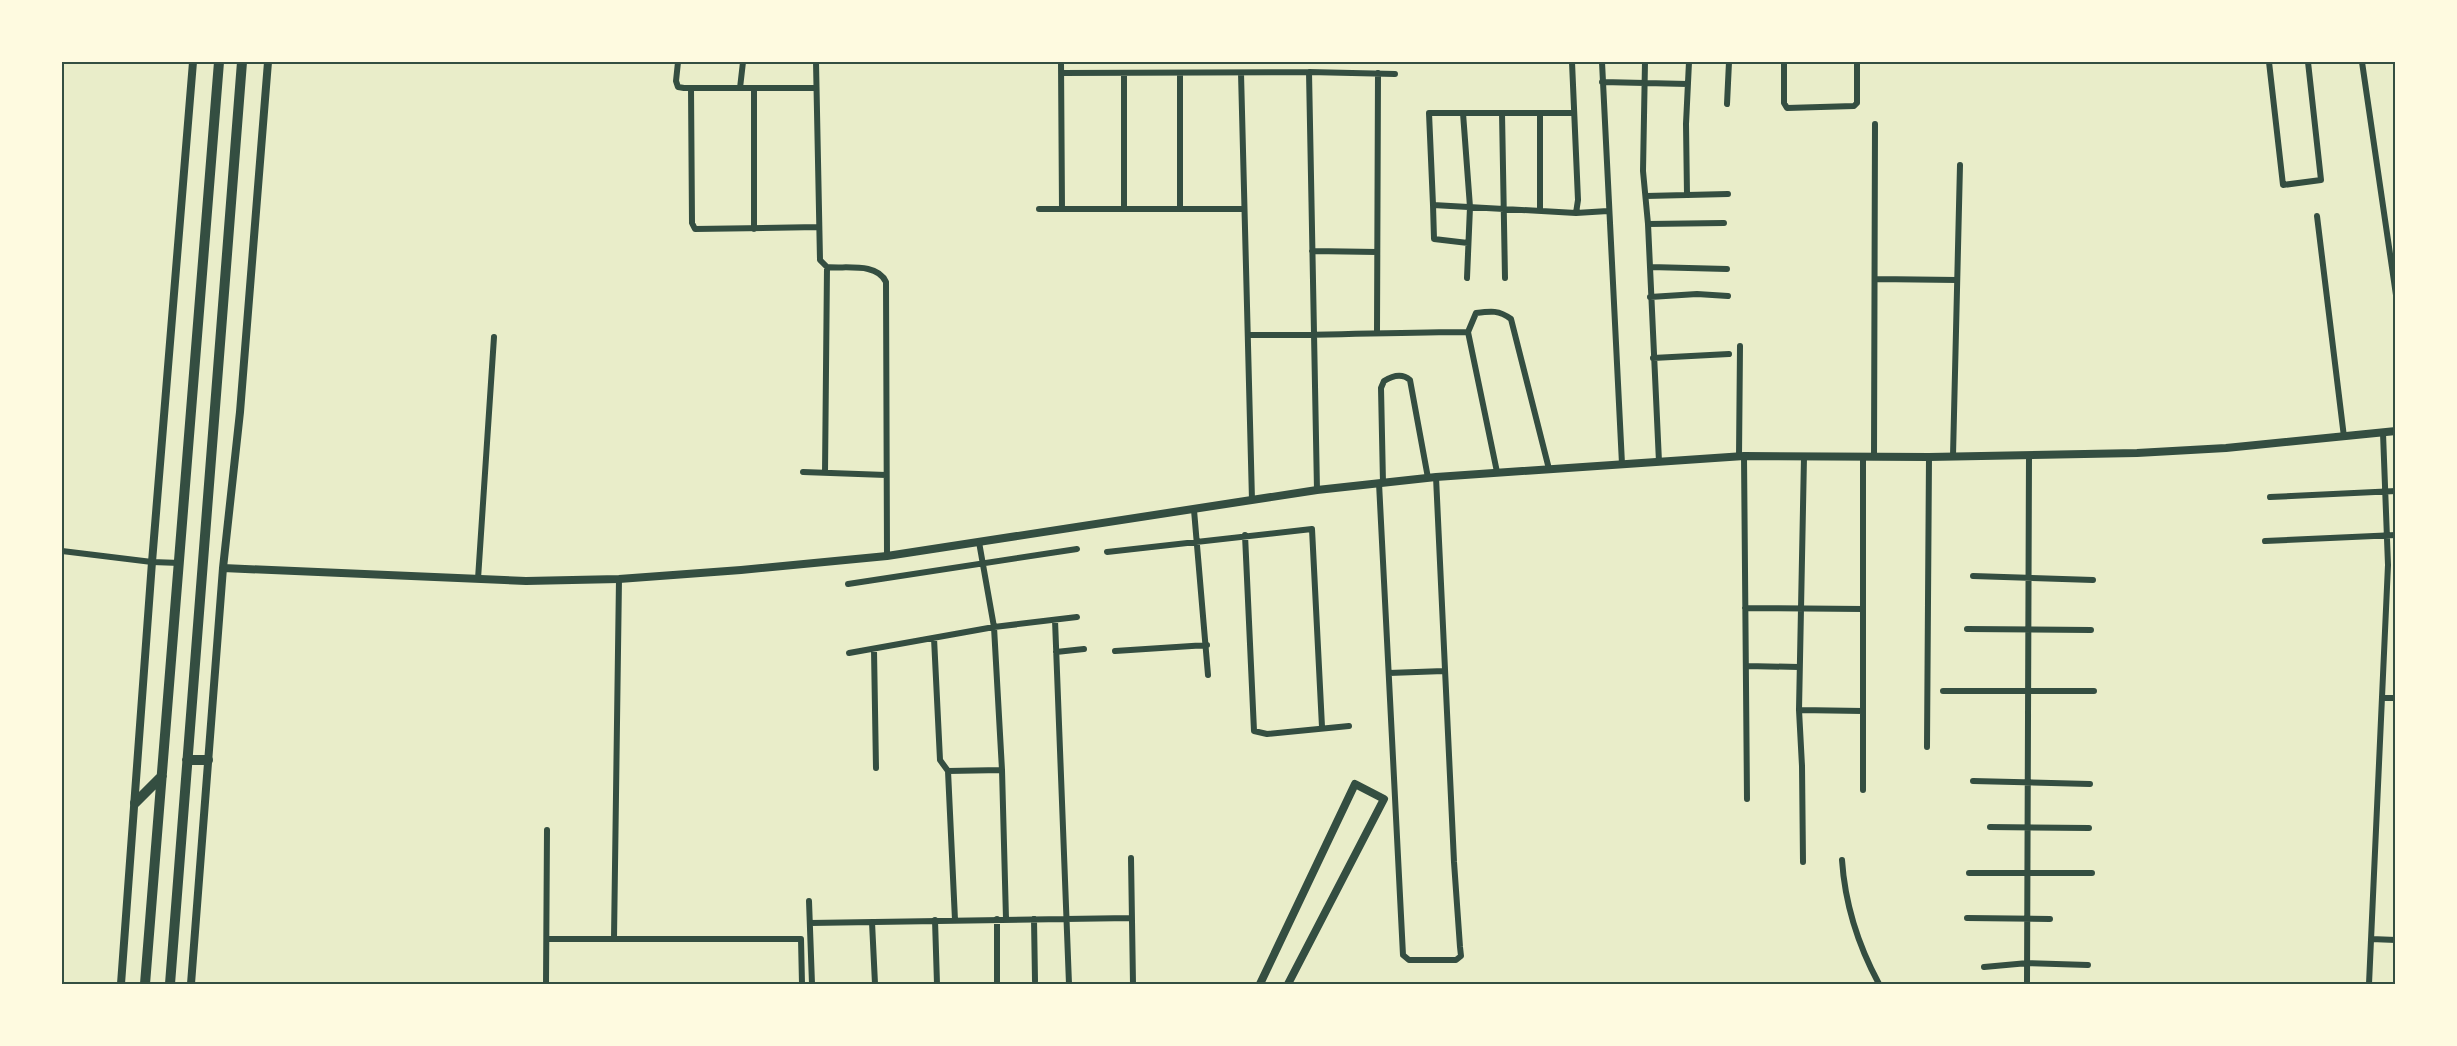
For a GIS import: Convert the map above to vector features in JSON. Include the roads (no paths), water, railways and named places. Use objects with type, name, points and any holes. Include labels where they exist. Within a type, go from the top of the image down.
[{"type":"highway","points":[[145,984],[219,62]]},
{"type":"highway","points":[[170,984],[242,62]]},
{"type":"highway","points":[[187,760],[208,760]]},
{"type":"highway","points":[[135,803],[162,776]]},
{"type":"street","points":[[121,984],[152,562],[193,62]]},
{"type":"street","points":[[190,984],[223,568],[240,412],[268,62]]},
{"type":"street","points":[[678,62],[676,81],[678,87],[816,88]]},
{"type":"street","points":[[740,88],[743,62]]},
{"type":"street","points":[[816,62],[820,260],[827,267],[866,268],[883,275],[886,282],[887,556]]},
{"type":"street","points":[[1061,62],[1062,209]]},
{"type":"street","points":[[1572,62],[1578,200],[1576,213]]},
{"type":"street","points":[[1602,62],[1622,464]]},
{"type":"street","points":[[1645,62],[1643,171],[1648,224],[1659,462]]},
{"type":"street","points":[[1687,195],[1689,62]]},
{"type":"street","points":[[1727,104],[1729,62]]},
{"type":"street","points":[[1784,62],[1784,103],[1787,108],[1798,110],[1854,106],[1858,96],[1857,62]]},
{"type":"street","points":[[2269,62],[2283,184],[2321,180],[2308,62]]},
{"type":"street","points":[[2362,62],[2396,295]]},
{"type":"street","points":[[1308,72],[1317,490]]},
{"type":"street","points":[[1062,73],[1395,74]]},
{"type":"street","points":[[1124,73],[1124,209]]},
{"type":"street","points":[[1179,73],[1180,209]]},
{"type":"street","points":[[1241,73],[1252,500]]},
{"type":"street","points":[[1377,333],[1378,73]]},
{"type":"street","points":[[1602,82],[1644,81],[1688,84]]},
{"type":"street","points":[[691,88],[692,223],[695,229],[819,227]]},
{"type":"street","points":[[754,88],[754,229]]},
{"type":"street","points":[[1502,112],[1505,278]]},
{"type":"street","points":[[1540,112],[1540,211]]},
{"type":"street","points":[[1468,243],[1434,239],[1429,113],[1574,112]]},
{"type":"street","points":[[1463,113],[1470,207],[1467,278]]},
{"type":"street","points":[[1874,457],[1875,124]]},
{"type":"street","points":[[1953,456],[1960,165]]},
{"type":"street","points":[[1646,196],[1728,194]]},
{"type":"street","points":[[1433,205],[1576,213],[1608,211]]},
{"type":"street","points":[[1040,209],[1244,209]]},
{"type":"street","points":[[2317,216],[2344,437]]},
{"type":"street","points":[[1648,224],[1724,223]]},
{"type":"street","points":[[1312,251],[1377,252]]},
{"type":"street","points":[[825,473],[827,267]]},
{"type":"street","points":[[1650,267],[1727,269]]},
{"type":"street","points":[[1875,279],[1957,280]]},
{"type":"street","points":[[1650,297],[1697,294],[1728,296]]},
{"type":"street","points":[[1497,472],[1468,332],[1476,313],[1492,311],[1502,312],[1511,319],[1550,469]]},
{"type":"street","points":[[1248,335],[1314,336],[1468,332]]},
{"type":"street","points":[[478,579],[494,337]]},
{"type":"street","points":[[1740,346],[1747,799]]},
{"type":"street","points":[[1653,358],[1730,354]]},
{"type":"street","points":[[1398,376],[1406,376],[1410,380],[1432,478],[1461,947],[1461,956],[1456,960],[1409,960],[1403,955],[1381,483],[1380,388],[1384,381],[1398,376]]},
{"type":"street","points":[[223,568],[478,579],[619,579],[752,570],[887,556],[1317,490],[1497,472],[1741,457],[1929,457],[2226,448],[2396,431]]},
{"type":"street","points":[[2369,984],[2392,572],[2387,535],[2383,433]]},
{"type":"street","points":[[2027,984],[2029,455]]},
{"type":"street","points":[[1863,456],[1863,790]]},
{"type":"street","points":[[1803,862],[1799,667],[1804,457]]},
{"type":"street","points":[[1927,747],[1929,457]]},
{"type":"street","points":[[803,472],[886,475]]},
{"type":"street","points":[[2270,497],[2396,491]]},
{"type":"street","points":[[1194,510],[1208,675]]},
{"type":"street","points":[[1107,552],[1312,529],[1322,727]]},
{"type":"street","points":[[1245,535],[1254,731],[1267,734],[1349,726]]},
{"type":"street","points":[[2265,541],[2396,535]]},
{"type":"street","points":[[979,542],[994,627],[1002,770],[1006,919]]},
{"type":"street","points":[[848,584],[1077,549]]},
{"type":"street","points":[[62,551],[152,562],[180,563]]},
{"type":"street","points":[[1973,576],[2093,580]]},
{"type":"street","points":[[614,939],[619,579]]},
{"type":"street","points":[[1745,608],[1863,609]]},
{"type":"street","points":[[849,653],[994,627],[1077,617]]},
{"type":"street","points":[[1055,620],[1069,984]]},
{"type":"street","points":[[1968,629],[2091,630]]},
{"type":"street","points":[[934,638],[940,760],[948,771],[955,920]]},
{"type":"street","points":[[1114,651],[1207,645]]},
{"type":"street","points":[[1056,652],[1084,649]]},
{"type":"street","points":[[874,650],[876,768]]},
{"type":"street","points":[[1746,666],[1799,667]]},
{"type":"street","points":[[1389,673],[1444,671]]},
{"type":"street","points":[[1943,691],[2094,691]]},
{"type":"street","points":[[2384,698],[2396,698]]},
{"type":"street","points":[[1799,710],[1863,711]]},
{"type":"street","points":[[948,771],[1002,770]]},
{"type":"street","points":[[1973,781],[2090,784]]},
{"type":"street","points":[[1260,984],[1355,784],[1384,799],[1288,984]]},
{"type":"street","points":[[1989,827],[2089,828]]},
{"type":"street","points":[[546,984],[547,830]]},
{"type":"street","points":[[1131,858],[1133,984]]},
{"type":"street","points":[[1842,860],[1844,891],[1853,927],[1880,984]]},
{"type":"street","points":[[1969,873],[2092,873]]},
{"type":"street","points":[[809,901],[812,984]]},
{"type":"street","points":[[810,923],[1131,918]]},
{"type":"street","points":[[1968,918],[2050,919]]},
{"type":"street","points":[[997,919],[997,984]]},
{"type":"street","points":[[1034,919],[1035,981]]},
{"type":"street","points":[[935,920],[937,984]]},
{"type":"street","points":[[872,921],[875,984]]},
{"type":"street","points":[[547,939],[801,939],[802,984]]},
{"type":"street","points":[[2370,939],[2396,940]]},
{"type":"street","points":[[1984,967],[2028,963],[2088,965]]}]
